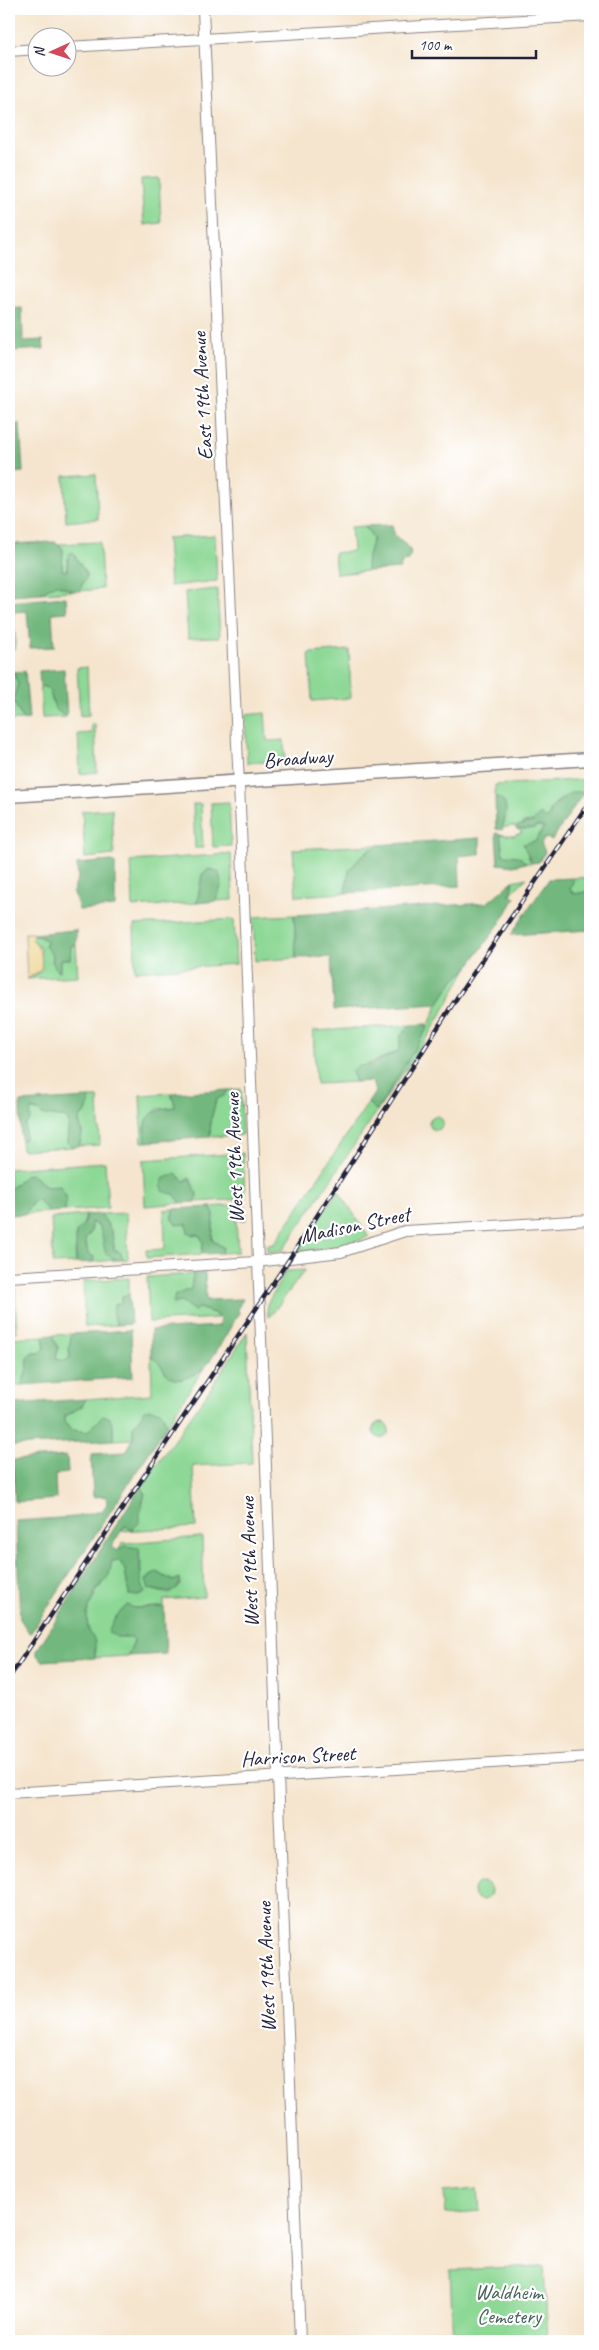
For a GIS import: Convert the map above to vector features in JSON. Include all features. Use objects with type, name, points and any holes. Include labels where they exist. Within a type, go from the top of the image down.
[{"type":"main road","name":"Broadway","points":[[9,796],[590,759]]},
{"type":"street","name":"East 19th Avenue","points":[[203,9],[238,782]]},
{"type":"street","points":[[78,47],[590,16]]},
{"type":"street","points":[[9,51],[28,50]]},
{"type":"street","name":"West 19th Avenue","points":[[238,782],[300,2341]]},
{"type":"street","name":"Madison Street","points":[[9,1277],[256,1262],[342,1252],[405,1232],[590,1220]]},
{"type":"street","name":"Harrison Street","points":[[9,1793],[590,1758]]},
{"type":"green space","points":[[159,178],[161,223],[144,225],[141,179]]},
{"type":"green space","points":[[22,308],[23,341],[43,340],[44,349],[9,351],[9,309]]},
{"type":"green space","points":[[9,424],[20,424],[23,472],[9,473]]},
{"type":"green space","points":[[96,474],[98,519],[66,522],[64,476]]},
{"type":"green space","points":[[392,525],[395,536],[406,544],[411,552],[409,561],[402,562],[400,569],[368,571],[366,563],[373,538],[365,526]]},
{"type":"green space","points":[[365,526],[373,538],[366,563],[368,571],[336,574],[334,553],[353,551],[351,527]]},
{"type":"green space","points":[[215,535],[217,581],[170,586],[167,538]]},
{"type":"green space","points":[[55,542],[63,549],[62,570],[67,571],[69,554],[73,552],[86,573],[87,576],[79,591],[56,584],[40,593],[9,595],[9,544]]},
{"type":"green space","points":[[100,542],[102,589],[79,591],[87,576],[69,554],[66,571],[62,570],[63,549],[59,544]]},
{"type":"green space","points":[[56,584],[74,591],[40,593]]},
{"type":"green space","points":[[217,589],[220,637],[188,638],[185,592]]},
{"type":"green space","points":[[66,597],[67,612],[52,613],[54,647],[30,648],[27,611],[13,612],[15,637],[9,629],[9,602]]},
{"type":"green space","points":[[9,629],[15,637],[15,649],[9,649]]},
{"type":"green space","points":[[349,650],[351,698],[312,701],[309,653]]},
{"type":"green space","points":[[87,667],[89,715],[80,716],[77,668]]},
{"type":"green space","points":[[64,669],[66,717],[55,709],[50,692],[45,687],[40,686],[39,671]]},
{"type":"green space","points":[[25,671],[29,719],[23,720],[13,700],[18,684],[13,672]]},
{"type":"green space","points":[[9,672],[13,672],[18,684],[15,702],[23,720],[9,720]]},
{"type":"green space","points":[[40,686],[45,687],[50,692],[53,703],[66,717],[42,718]]},
{"type":"green space","points":[[265,713],[267,741],[284,740],[285,761],[247,763],[245,715]]},
{"type":"green space","points":[[91,724],[95,724],[97,772],[80,774],[78,734],[92,733]]},
{"type":"green space","points":[[590,779],[590,783],[584,792],[567,795],[552,808],[545,819],[522,823],[531,829],[538,826],[544,827],[528,857],[532,863],[526,863],[518,856],[503,855],[500,834],[514,836],[522,832],[513,826],[502,828],[505,820],[499,798],[495,796],[495,785]]},
{"type":"green space","points":[[572,792],[584,792],[552,840],[546,838],[541,843],[545,852],[539,862],[532,863],[523,844],[535,841],[544,828],[538,826],[532,829],[516,829],[517,826],[533,822],[540,814],[546,819],[553,806]]},
{"type":"green space","points":[[495,796],[501,799],[506,806],[502,830],[496,829]]},
{"type":"green space","points":[[229,802],[231,846],[213,847],[211,803]]},
{"type":"green space","points":[[193,804],[201,804],[203,848],[195,848]]},
{"type":"green space","points":[[112,809],[114,855],[85,858],[82,811]]},
{"type":"green space","points":[[496,833],[500,834],[503,855],[518,856],[526,863],[513,866],[498,864]]},
{"type":"green space","points":[[480,838],[480,854],[459,856],[460,886],[345,893],[349,870],[369,849],[375,849],[376,845]]},
{"type":"green space","points":[[376,845],[375,849],[365,853],[357,862],[349,884],[346,884],[345,893],[296,896],[293,849]]},
{"type":"green space","points":[[231,854],[233,900],[216,901],[222,883],[202,875],[197,903],[133,907],[131,861]]},
{"type":"green space","points":[[112,861],[115,863],[115,907],[79,910],[74,894],[78,878],[77,864]]},
{"type":"green space","points":[[209,869],[218,871],[222,883],[216,901],[197,903],[202,874]]},
{"type":"green space","points":[[590,877],[590,891],[575,894],[570,890],[574,878]]},
{"type":"green space","points":[[527,878],[511,895],[510,894],[513,881]]},
{"type":"green space","points":[[574,878],[570,890],[575,894],[590,891],[590,930],[511,935],[549,879]]},
{"type":"green space","points":[[513,881],[510,894],[515,898],[504,917],[466,970],[455,978],[438,1004],[334,1010],[331,957],[296,958],[294,915],[487,903]]},
{"type":"green space","points":[[294,915],[296,958],[255,961],[253,917]]},
{"type":"green space","points":[[234,919],[236,964],[135,971],[134,925]]},
{"type":"green space","points":[[76,930],[76,945],[71,945],[70,959],[60,959],[60,971],[57,971],[52,961],[53,956],[45,946],[46,940],[33,934]]},
{"type":"green space","points":[[32,934],[47,940],[46,944],[53,956],[52,961],[60,967],[60,959],[70,959],[71,944],[76,945],[78,976],[27,979],[38,973],[41,949],[33,940]]},
{"type":"green space","points":[[466,970],[431,1032],[283,1250],[267,1252],[267,1245],[274,1244],[368,1103],[377,1110],[427,1029],[438,1004],[455,978]]},
{"type":"green space","points":[[427,1024],[427,1029],[377,1111],[368,1103],[375,1092],[372,1081],[356,1082],[352,1071],[357,1066],[370,1065],[399,1051],[401,1035],[412,1025]]},
{"type":"green space","points":[[412,1025],[401,1035],[399,1051],[352,1071],[356,1082],[316,1084],[313,1031]]},
{"type":"green space","points":[[241,1089],[242,1135],[210,1137],[211,1119],[217,1098],[225,1095],[228,1090]]},
{"type":"green space","points":[[228,1090],[225,1095],[216,1100],[211,1119],[210,1137],[146,1142],[147,1120],[160,1110],[175,1107],[172,1093]]},
{"type":"green space","points":[[172,1093],[175,1107],[157,1109],[145,1128],[146,1142],[142,1142],[140,1095]]},
{"type":"green space","points":[[89,1098],[98,1098],[100,1145],[79,1146],[82,1133],[79,1120],[85,1114]]},
{"type":"green space","points":[[89,1098],[85,1114],[81,1116],[79,1122],[82,1134],[79,1146],[72,1147],[67,1142],[69,1121],[64,1117],[42,1115],[37,1110],[31,1109],[30,1120],[25,1125],[25,1139],[21,1141],[20,1102]]},
{"type":"green space","points":[[30,1109],[56,1117],[64,1117],[69,1121],[67,1142],[72,1147],[22,1150],[21,1141],[25,1139],[25,1125]]},
{"type":"green space","points":[[436,1116],[441,1118],[443,1123],[441,1128],[436,1130],[431,1128],[429,1123],[431,1118]]},
{"type":"green space","points":[[243,1153],[245,1199],[195,1202],[197,1195],[189,1178],[174,1194],[181,1203],[145,1206],[143,1160]]},
{"type":"green space","points":[[105,1162],[108,1208],[65,1211],[66,1196],[47,1187],[31,1174],[25,1175],[9,1190],[9,1169]]},
{"type":"green space","points":[[31,1174],[47,1187],[60,1186],[66,1196],[65,1211],[50,1212],[36,1199],[24,1214],[9,1215],[9,1190],[25,1175]]},
{"type":"green space","points":[[176,1174],[184,1181],[190,1178],[197,1195],[195,1202],[181,1203],[174,1194],[164,1192],[161,1185],[164,1178]]},
{"type":"green space","points":[[338,1190],[369,1237],[336,1248],[296,1251]]},
{"type":"green space","points":[[36,1199],[50,1212],[24,1214]]},
{"type":"green space","points":[[245,1204],[246,1220],[236,1220],[238,1252],[222,1253],[222,1247],[212,1240],[214,1214],[210,1207]]},
{"type":"green space","points":[[210,1207],[214,1214],[212,1240],[223,1247],[222,1253],[202,1254],[203,1242],[200,1235],[188,1233],[187,1224],[176,1225],[173,1219],[173,1209]]},
{"type":"green space","points":[[173,1209],[173,1219],[187,1224],[192,1235],[200,1235],[203,1242],[202,1254],[147,1258],[146,1250],[165,1249],[164,1210]]},
{"type":"green space","points":[[126,1213],[128,1259],[124,1260],[120,1252],[114,1250],[111,1231],[100,1214]]},
{"type":"green space","points":[[100,1214],[111,1231],[114,1250],[120,1252],[124,1260],[116,1260],[107,1255],[101,1232],[96,1224],[91,1222],[91,1232],[85,1240],[88,1254],[94,1257],[93,1262],[76,1263],[76,1233],[84,1224],[86,1215]]},
{"type":"green space","points":[[86,1215],[75,1251],[76,1263],[53,1264],[51,1218]]},
{"type":"green space","points":[[90,1222],[95,1224],[101,1231],[107,1255],[116,1260],[93,1262],[94,1257],[88,1254],[85,1240],[91,1232]]},
{"type":"green space","points":[[305,1270],[268,1317],[267,1304],[286,1271]]},
{"type":"green space","points":[[205,1273],[206,1300],[243,1299],[238,1308],[239,1313],[207,1365],[189,1377],[174,1379],[151,1356],[151,1330],[219,1326],[220,1319],[214,1313],[198,1308],[195,1311],[181,1302],[173,1304],[175,1295],[191,1289],[193,1274]]},
{"type":"green space","points":[[193,1274],[191,1289],[185,1291],[181,1301],[195,1311],[198,1308],[214,1313],[218,1318],[149,1322],[147,1277]]},
{"type":"green space","points":[[129,1278],[129,1294],[122,1296],[122,1302],[113,1315],[117,1325],[85,1327],[83,1281]]},
{"type":"green space","points":[[9,1286],[15,1286],[17,1332],[9,1332]]},
{"type":"green space","points":[[129,1294],[131,1324],[117,1325],[113,1315],[114,1305],[122,1302],[122,1296]]},
{"type":"green space","points":[[131,1330],[133,1377],[22,1385],[27,1370],[28,1357],[33,1353],[40,1353],[45,1348],[43,1336],[53,1335],[58,1348],[56,1359],[65,1361],[70,1358],[69,1346],[72,1334]]},
{"type":"green space","points":[[247,1332],[252,1463],[193,1466],[196,1527],[121,1531],[140,1512],[145,1493],[141,1486],[209,1391]]},
{"type":"green space","points":[[72,1334],[69,1346],[70,1358],[65,1361],[56,1359],[58,1348],[53,1335]]},
{"type":"green space","points":[[43,1336],[45,1348],[40,1353],[33,1353],[28,1357],[27,1370],[22,1385],[10,1385],[9,1338]]},
{"type":"green space","points":[[151,1356],[160,1360],[165,1371],[180,1380],[203,1369],[167,1425],[161,1411],[133,1427],[133,1439],[113,1440],[113,1426],[96,1425],[88,1432],[71,1430],[64,1422],[64,1417],[82,1406],[86,1399],[152,1394]]},
{"type":"green space","points":[[86,1399],[82,1406],[64,1417],[64,1422],[71,1430],[87,1432],[104,1415],[110,1418],[113,1426],[113,1440],[13,1446],[11,1404]]},
{"type":"green space","points":[[145,1410],[161,1411],[167,1425],[30,1634],[20,1619],[16,1521],[75,1517],[102,1511],[107,1504],[106,1496],[93,1497],[91,1454],[126,1452],[133,1439],[133,1427]]},
{"type":"green space","points":[[381,1422],[389,1430],[381,1438],[373,1430]]},
{"type":"green space","points":[[67,1456],[68,1473],[55,1474],[56,1499],[15,1502],[13,1460]]},
{"type":"green space","points":[[141,1486],[145,1493],[140,1512],[140,1522],[133,1529],[129,1529],[125,1525],[111,1547],[117,1551],[125,1546],[139,1548],[141,1580],[145,1593],[139,1596],[129,1595],[125,1570],[119,1560],[112,1561],[109,1575],[95,1592],[87,1614],[88,1629],[95,1641],[95,1658],[42,1661],[37,1655],[37,1650]]},
{"type":"green space","points":[[202,1537],[204,1597],[164,1600],[164,1607],[134,1608],[127,1605],[114,1619],[132,1636],[133,1644],[127,1656],[95,1658],[95,1646],[87,1625],[87,1613],[92,1600],[107,1575],[112,1561],[119,1560],[125,1570],[129,1595],[141,1580],[141,1561],[117,1552],[123,1543]],"holes":[[[157,1572],[173,1581],[180,1578],[180,1585],[169,1594],[149,1589],[149,1577]]]},
{"type":"green space","points":[[157,1572],[173,1581],[180,1578],[177,1589],[165,1592],[149,1589],[146,1580]]},
{"type":"green space","points":[[127,1605],[134,1608],[164,1607],[166,1654],[127,1656],[133,1644],[132,1637],[117,1637],[108,1632],[114,1619]]},
{"type":"green space","points":[[482,1882],[488,1885],[491,1891],[488,1897],[482,1900],[476,1897],[473,1891],[476,1885]]},
{"type":"green space","points":[[478,2189],[480,2211],[446,2214],[444,2192]]},
{"type":"green space","name":"Waldheim Cemetery","points":[[544,2267],[548,2341],[453,2341],[450,2270]]},
{"type":"sand","points":[[25,933],[33,933],[33,940],[40,951],[42,961],[41,970],[27,979]]},
{"type":"railway","points":[[9,1678],[290,1258],[458,996],[590,801]]}]
